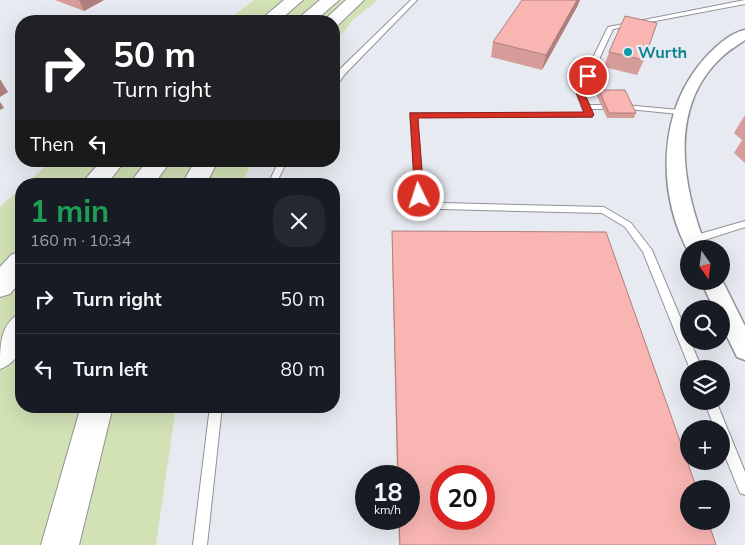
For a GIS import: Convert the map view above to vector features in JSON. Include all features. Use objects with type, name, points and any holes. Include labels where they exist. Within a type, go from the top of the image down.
[{"type":"highway","points":[[276,15],[295,0]]},
{"type":"highway","points":[[312,15],[331,0]]},
{"type":"highway","points":[[339,15],[356,0]]},
{"type":"highway","points":[[98,178],[109,167]]},
{"type":"highway","points":[[146,178],[155,167]]},
{"type":"highway","points":[[197,178],[204,167]]},
{"type":"highway","points":[[0,286],[15,269]]},
{"type":"highway","points":[[0,355],[15,334]]},
{"type":"highway","points":[[60,545],[95,413]]},
{"type":"street","points":[[694,240],[678,196],[674,152],[679,112],[690,88],[709,61],[745,34]]},
{"type":"street","points":[[716,290],[745,350]]},
{"type":"lane","points":[[340,75],[414,0]]},
{"type":"lane","points":[[692,360],[648,250],[628,224],[604,210],[441,206],[419,196],[413,115],[589,115],[580,92],[610,28],[745,2]]},
{"type":"lane","points":[[586,107],[602,107]]},
{"type":"lane","points":[[628,107],[679,112]]},
{"type":"lane","points":[[705,240],[745,224]]},
{"type":"lane","points":[[200,545],[215,413]]},
{"type":"lane","points":[[730,451],[745,488]]},
{"type":"green space","points":[[254,0],[378,0],[353,20],[340,36],[340,15],[235,15]]},
{"type":"green space","points":[[44,167],[250,167],[244,178],[33,178]]},
{"type":"green space","points":[[15,193],[15,413],[175,413],[156,545],[0,545],[0,207]]},
{"type":"building","points":[[522,0],[577,0],[546,55],[493,42]]},
{"type":"building","points":[[625,16],[657,23],[644,60],[609,52]]},
{"type":"building","points":[[599,90],[625,90],[636,113],[609,113]]},
{"type":"building","points":[[392,231],[606,232],[680,441],[680,470],[690,470],[694,480],[680,480],[680,530],[711,530],[716,545],[400,545],[399,530],[420,530],[420,465],[398,465]]},
{"type":"place","name":"Wurth","points":[[628,52]]},
{"type":"route","points":[[419,196],[413,115],[589,115],[580,92],[588,76]]}]
